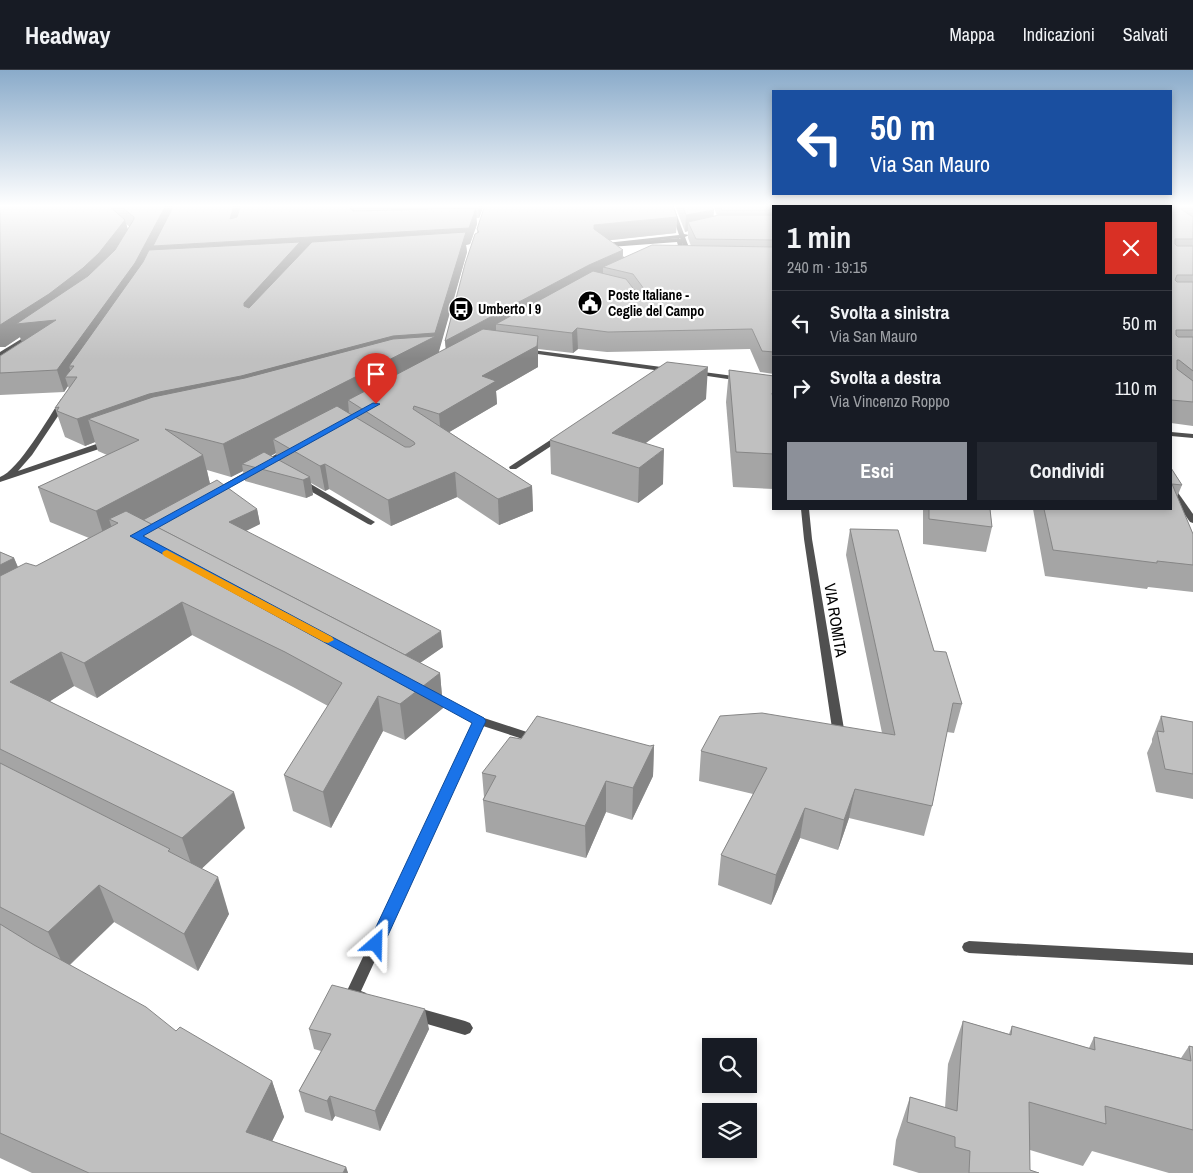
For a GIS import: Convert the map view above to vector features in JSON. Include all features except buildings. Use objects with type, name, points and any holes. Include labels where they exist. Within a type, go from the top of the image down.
[{"type":"street","points":[[614,256],[630,268]]},
{"type":"street","points":[[620,256],[630,264],[646,258],[660,256]]},
{"type":"street","points":[[623,272],[650,259],[701,260]]},
{"type":"street","points":[[0,355],[41,328]]},
{"type":"street","points":[[513,350],[678,371]]},
{"type":"street","points":[[660,375],[668,370]]},
{"type":"street","points":[[687,372],[745,380]]},
{"type":"street","points":[[9,477],[67,396]]},
{"type":"street","points":[[513,466],[570,431]]},
{"type":"street","points":[[1172,434],[1193,436]]},
{"type":"street","points":[[0,480],[115,440]]},
{"type":"street","points":[[201,499],[271,465],[300,445]]},
{"type":"street","points":[[291,476],[371,522]]},
{"type":"street","points":[[1172,491],[1193,520]]},
{"type":"street","name":"VIA ROMITA","points":[[805,510],[839,735]]},
{"type":"street","points":[[419,689],[480,721],[543,741]]},
{"type":"street","points":[[371,1000],[352,995],[480,721]]},
{"type":"street","points":[[969,947],[1193,959]]},
{"type":"street","points":[[399,1009],[465,1028]]},
{"type":"slow traffic","points":[[167,553],[328,640]]},
{"type":"place","name":"Poste Italiane - Ceglie del Campo","points":[[590,303]]},
{"type":"place","name":"Umberto I 9","points":[[461,309]]},
{"type":"route","points":[[376,404],[135,536],[480,721],[376,944]]}]
